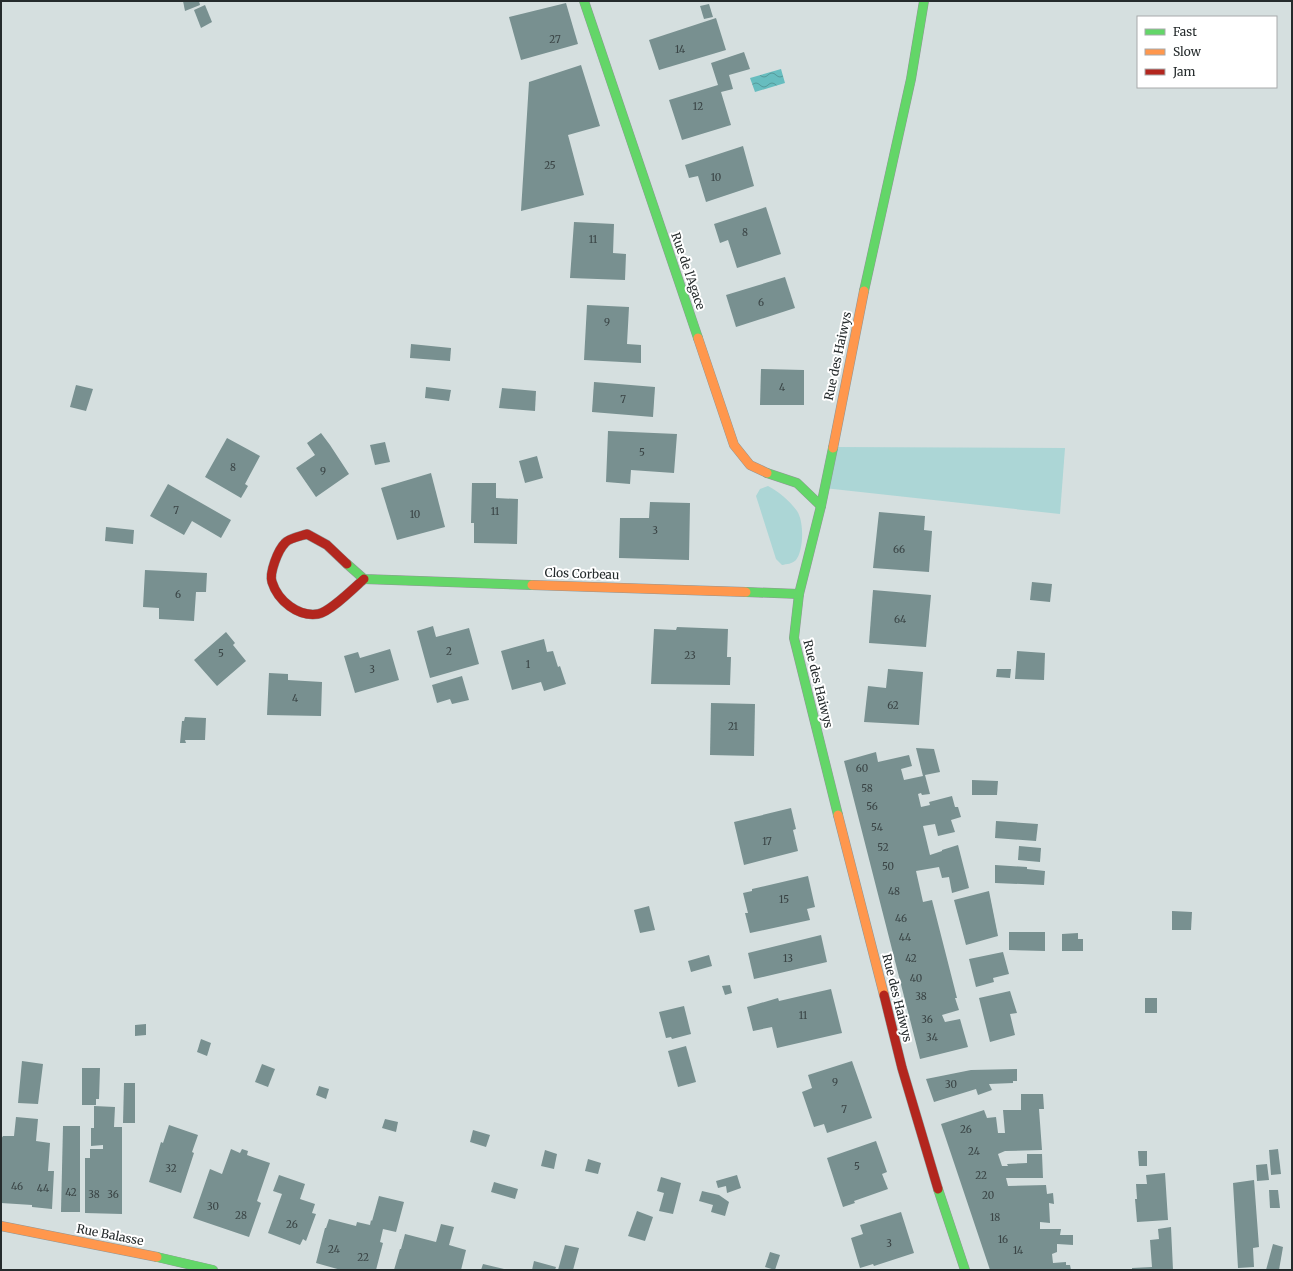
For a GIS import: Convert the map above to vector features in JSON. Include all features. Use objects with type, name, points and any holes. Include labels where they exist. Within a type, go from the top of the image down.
[{"type":"street","name":"Rue de l'Agace","points":[[584,1],[734,445],[750,465],[770,474],[797,483],[821,506]]},
{"type":"street","name":"Rue des Haiwys","points":[[924,1],[911,79],[861,306],[821,506],[799,594],[794,638],[902,1068],[939,1191],[965,1270]]},
{"type":"street","points":[[307,534],[327,545],[364,579],[333,606],[319,614],[298,612],[279,597],[271,581],[274,561],[285,542],[307,534]]},
{"type":"street","name":"Clos Corbeau","points":[[364,579],[799,594]]},
{"type":"street","name":"Rue Balasse","points":[[1,1226],[182,1261],[213,1270]]},
{"type":"shaded area","points":[[832,447],[1065,448],[1060,514],[824,488]]},
{"type":"shaded area","points":[[768,486],[791,504],[797,511],[801,521],[801,550],[796,560],[789,564],[782,565],[776,559],[756,496],[760,489]]},
{"type":"water","points":[[781,69],[785,83],[755,92],[750,78]]},
{"type":"building","points":[[183,1],[199,1],[200,5],[185,11]]},
{"type":"building","points":[[566,3],[578,44],[521,60],[509,17]]},
{"type":"building","points":[[709,4],[713,17],[704,19],[700,6]]},
{"type":"building","points":[[205,5],[212,22],[201,28],[194,10]]},
{"type":"building","points":[[716,18],[726,50],[659,70],[649,40]]},
{"type":"building","points":[[744,52],[750,69],[729,75],[733,89],[721,92],[731,125],[682,140],[669,100],[718,85],[711,63]]},
{"type":"building","points":[[581,65],[600,126],[568,135],[584,195],[521,211],[529,82]]},
{"type":"building","points":[[743,146],[754,186],[706,202],[698,176],[689,178],[685,165]]},
{"type":"building","points":[[766,207],[781,254],[737,268],[728,240],[720,243],[714,224]]},
{"type":"building","points":[[574,222],[614,224],[613,253],[626,254],[625,280],[570,278]]},
{"type":"building","points":[[785,277],[795,308],[736,327],[726,295]]},
{"type":"building","points":[[587,305],[629,307],[627,344],[641,345],[641,363],[584,360]]},
{"type":"building","points":[[411,344],[451,348],[450,361],[410,358]]},
{"type":"building","points":[[761,369],[804,370],[804,405],[760,405]]},
{"type":"building","points":[[594,382],[655,387],[653,417],[592,412]]},
{"type":"building","points":[[76,385],[93,389],[86,411],[70,407]]},
{"type":"building","points":[[426,387],[451,390],[449,401],[425,398]]},
{"type":"building","points":[[502,388],[536,391],[535,411],[499,408]]},
{"type":"building","points":[[608,431],[677,434],[674,473],[631,470],[630,484],[606,482]]},
{"type":"building","points":[[321,433],[349,474],[316,497],[296,468],[315,455],[307,443]]},
{"type":"building","points":[[227,438],[260,456],[245,484],[248,486],[241,498],[205,477]]},
{"type":"building","points":[[385,442],[390,462],[375,465],[370,445]]},
{"type":"building","points":[[537,456],[543,478],[525,483],[519,461]]},
{"type":"building","points":[[431,473],[445,527],[397,540],[381,488]]},
{"type":"building","points":[[472,483],[496,483],[496,498],[518,499],[517,544],[474,543],[474,523],[471,523]]},
{"type":"building","points":[[168,484],[231,520],[221,538],[192,521],[184,535],[150,516]]},
{"type":"building","points":[[650,502],[690,503],[689,560],[619,558],[620,518],[649,518]]},
{"type":"building","points":[[879,512],[925,516],[924,530],[932,531],[929,572],[873,568]]},
{"type":"building","points":[[106,527],[134,530],[133,544],[105,541]]},
{"type":"building","points":[[145,570],[207,573],[206,592],[196,592],[194,621],[159,619],[159,608],[143,607]]},
{"type":"building","points":[[1032,582],[1052,584],[1050,602],[1030,600]]},
{"type":"building","points":[[873,590],[931,595],[926,647],[869,643]]},
{"type":"building","points":[[433,626],[436,637],[469,628],[479,664],[430,678],[417,631]]},
{"type":"building","points":[[677,627],[728,629],[727,657],[731,657],[730,685],[651,684],[654,629],[676,630]]},
{"type":"building","points":[[226,632],[235,643],[233,645],[246,661],[217,686],[194,660]]},
{"type":"building","points":[[544,639],[547,652],[553,651],[558,667],[560,666],[566,684],[544,691],[541,682],[512,690],[501,651]]},
{"type":"building","points":[[390,649],[399,680],[355,693],[344,656],[358,652],[360,658]]},
{"type":"building","points":[[1017,651],[1045,653],[1044,680],[1015,679]]},
{"type":"building","points":[[888,669],[923,672],[919,725],[864,722],[868,686],[886,688]]},
{"type":"building","points":[[997,669],[1011,669],[1010,678],[996,677]]},
{"type":"building","points":[[269,673],[288,674],[288,680],[322,682],[321,716],[267,715]]},
{"type":"building","points":[[462,676],[469,700],[452,704],[450,699],[437,703],[432,685]]},
{"type":"building","points":[[711,703],[755,704],[754,756],[710,755]]},
{"type":"building","points":[[185,717],[206,718],[205,740],[185,740],[186,743],[180,743],[182,721],[184,721]]},
{"type":"building","points":[[916,748],[934,749],[940,772],[925,775],[930,794],[918,794],[921,807],[930,805],[929,802],[952,796],[955,807],[958,807],[961,817],[951,820],[955,832],[938,836],[935,824],[923,826],[930,855],[958,845],[969,888],[952,893],[949,877],[942,878],[939,867],[916,871],[923,902],[932,900],[957,998],[955,998],[959,1010],[942,1015],[945,1022],[960,1019],[968,1047],[920,1059],[844,761],[876,752],[878,762],[909,755],[912,766],[901,769],[904,780],[923,776]]},
{"type":"building","points":[[972,780],[998,781],[997,795],[972,795]]},
{"type":"building","points":[[791,808],[796,829],[793,830],[798,851],[744,865],[734,822]]},
{"type":"building","points":[[996,821],[1038,824],[1036,841],[995,838]]},
{"type":"building","points":[[1019,846],[1041,848],[1040,862],[1018,860]]},
{"type":"building","points":[[995,865],[1027,867],[1027,869],[1045,871],[1044,885],[995,883]]},
{"type":"building","points":[[808,876],[815,907],[807,909],[810,920],[750,933],[745,913],[748,913],[743,893],[752,891],[752,889]]},
{"type":"building","points":[[989,891],[998,936],[966,945],[954,900]]},
{"type":"building","points":[[649,906],[655,930],[640,933],[634,910]]},
{"type":"building","points":[[1172,911],[1192,912],[1191,930],[1172,930]]},
{"type":"building","points":[[1009,932],[1045,932],[1045,951],[1009,950]]},
{"type":"building","points":[[1078,933],[1078,939],[1083,939],[1083,951],[1062,951],[1062,934]]},
{"type":"building","points":[[821,935],[827,962],[754,979],[748,953]]},
{"type":"building","points":[[1003,952],[1009,974],[993,978],[994,982],[976,987],[969,959]]},
{"type":"building","points":[[709,955],[712,966],[691,972],[688,961]]},
{"type":"building","points":[[730,985],[732,993],[725,995],[722,986]]},
{"type":"building","points":[[831,989],[842,1033],[777,1048],[772,1027],[753,1031],[747,1007],[778,998],[779,1001]]},
{"type":"building","points":[[1010,991],[1017,1013],[1010,1014],[1015,1035],[990,1042],[979,998]]},
{"type":"building","points":[[1145,998],[1157,998],[1157,1013],[1145,1013]]},
{"type":"building","points":[[684,1006],[691,1034],[672,1039],[671,1037],[666,1038],[659,1012]]},
{"type":"building","points":[[146,1024],[146,1035],[135,1036],[135,1025]]},
{"type":"building","points":[[201,1039],[211,1043],[207,1056],[197,1052]]},
{"type":"building","points":[[686,1046],[696,1082],[678,1087],[668,1051]]},
{"type":"building","points":[[22,1061],[43,1064],[38,1104],[18,1103]]},
{"type":"building","points":[[852,1061],[872,1118],[827,1133],[824,1124],[814,1127],[802,1092],[812,1088],[808,1075]]},
{"type":"building","points":[[262,1064],[275,1069],[268,1087],[255,1082]]},
{"type":"building","points":[[82,1068],[100,1068],[99,1099],[96,1099],[96,1105],[82,1105]]},
{"type":"building","points":[[1017,1069],[1017,1081],[1013,1081],[1013,1083],[989,1084],[992,1090],[978,1095],[976,1089],[934,1102],[926,1079],[971,1070]]},
{"type":"building","points":[[124,1083],[135,1083],[135,1123],[123,1123]]},
{"type":"building","points":[[319,1086],[329,1089],[326,1099],[316,1095]]},
{"type":"building","points":[[1021,1094],[1043,1094],[1044,1109],[1039,1109],[1042,1150],[1005,1151],[998,1154],[1002,1166],[1008,1166],[1007,1164],[1027,1163],[1027,1154],[1042,1154],[1043,1178],[1006,1178],[1008,1186],[1046,1185],[1047,1194],[1053,1193],[1054,1204],[1049,1203],[1050,1223],[1040,1222],[1040,1229],[1061,1229],[1060,1235],[1073,1235],[1073,1245],[1057,1244],[1057,1252],[1052,1254],[1053,1263],[1066,1262],[1066,1265],[1070,1265],[1071,1270],[990,1270],[941,1124],[984,1110],[987,1118],[996,1117],[998,1133],[1005,1133],[1003,1110],[1021,1110]]},
{"type":"building","points":[[94,1106],[115,1107],[114,1127],[122,1127],[122,1214],[85,1213],[85,1158],[90,1158],[90,1149],[103,1149],[103,1145],[91,1146],[91,1128],[94,1128]]},
{"type":"building","points":[[16,1117],[38,1119],[36,1141],[50,1143],[48,1171],[54,1171],[52,1209],[32,1207],[32,1205],[1,1203],[1,1139],[3,1136],[14,1136]]},
{"type":"building","points":[[385,1119],[398,1122],[396,1132],[382,1128]]},
{"type":"building","points":[[169,1125],[198,1135],[192,1152],[194,1153],[181,1193],[149,1182],[161,1142],[163,1143]]},
{"type":"building","points":[[63,1126],[80,1126],[80,1212],[61,1212]]},
{"type":"building","points":[[473,1130],[490,1135],[486,1147],[470,1142]]},
{"type":"building","points":[[876,1141],[887,1172],[882,1174],[888,1189],[854,1201],[855,1203],[843,1207],[827,1158]]},
{"type":"building","points":[[231,1149],[240,1153],[242,1149],[248,1151],[247,1155],[270,1163],[257,1201],[261,1203],[249,1237],[193,1218],[210,1169],[222,1174]]},
{"type":"building","points":[[1278,1149],[1281,1174],[1271,1175],[1269,1150]]},
{"type":"building","points":[[545,1150],[557,1154],[554,1169],[541,1166]]},
{"type":"building","points":[[1138,1151],[1147,1151],[1147,1166],[1139,1166]]},
{"type":"building","points":[[588,1159],[601,1163],[598,1174],[585,1171]]},
{"type":"building","points":[[1267,1164],[1269,1180],[1257,1181],[1256,1165]]},
{"type":"building","points":[[1165,1173],[1168,1220],[1137,1222],[1135,1199],[1137,1199],[1136,1184],[1147,1184],[1146,1175]]},
{"type":"building","points":[[279,1175],[305,1184],[300,1199],[315,1204],[312,1213],[316,1214],[306,1241],[303,1239],[300,1245],[268,1233],[282,1194],[273,1191]]},
{"type":"building","points":[[737,1175],[741,1188],[727,1193],[726,1186],[718,1188],[716,1181]]},
{"type":"building","points":[[661,1177],[681,1183],[673,1214],[659,1211],[664,1193],[657,1191]]},
{"type":"building","points":[[1254,1180],[1259,1247],[1253,1248],[1254,1267],[1238,1268],[1233,1183]]},
{"type":"building","points":[[494,1182],[518,1189],[515,1199],[491,1192]]},
{"type":"building","points":[[1269,1190],[1278,1190],[1280,1208],[1270,1208]]},
{"type":"building","points":[[702,1191],[719,1195],[729,1202],[725,1216],[711,1212],[713,1205],[699,1201]]},
{"type":"building","points":[[379,1196],[404,1202],[396,1232],[383,1229],[380,1242],[383,1243],[376,1270],[341,1270],[316,1263],[325,1228],[329,1219],[356,1226],[357,1222],[370,1225]]},
{"type":"building","points":[[637,1211],[653,1217],[645,1241],[628,1236]]},
{"type":"building","points":[[901,1212],[914,1253],[874,1266],[873,1264],[860,1268],[851,1238],[863,1234],[860,1225]]},
{"type":"building","points":[[441,1224],[454,1227],[449,1245],[466,1250],[461,1270],[394,1270],[405,1234],[436,1242]]},
{"type":"building","points":[[1171,1227],[1173,1270],[1132,1270],[1132,1268],[1152,1267],[1150,1240],[1159,1239],[1158,1229]]},
{"type":"building","points":[[1273,1244],[1283,1247],[1279,1270],[1266,1270]]},
{"type":"building","points":[[565,1245],[579,1248],[573,1270],[558,1270]]},
{"type":"building","points":[[770,1252],[780,1255],[775,1270],[765,1267]]},
{"type":"building","points":[[534,1261],[556,1267],[555,1270],[532,1270]]},
{"type":"building","points":[[483,1264],[504,1269],[504,1270],[481,1270]]},
{"type":"traffic: fast","points":[[584,1],[698,338]]},
{"type":"traffic: fast","points":[[864,291],[911,79],[924,1]]},
{"type":"traffic: fast","points":[[833,448],[821,506],[799,594],[794,638],[838,815]]},
{"type":"traffic: fast","points":[[767,473],[797,483],[821,506]]},
{"type":"traffic: fast","points":[[347,564],[364,579],[532,585]]},
{"type":"traffic: fast","points":[[746,592],[799,594]]},
{"type":"traffic: fast","points":[[938,1189],[965,1270]]},
{"type":"traffic: fast","points":[[157,1257],[213,1270]]},
{"type":"traffic: slow","points":[[833,448],[864,291]]},
{"type":"traffic: slow","points":[[698,338],[734,445],[750,465],[767,473]]},
{"type":"traffic: slow","points":[[532,585],[746,592]]},
{"type":"traffic: slow","points":[[838,815],[884,995]]},
{"type":"traffic: slow","points":[[1,1226],[157,1257]]},
{"type":"traffic: jam","points":[[347,564],[327,545],[307,534],[295,537],[287,541],[282,546],[277,556],[271,578],[275,589],[284,601],[296,610],[311,614],[318,614],[329,609],[364,579]]},
{"type":"traffic: jam","points":[[884,995],[902,1068],[938,1189]]}]
